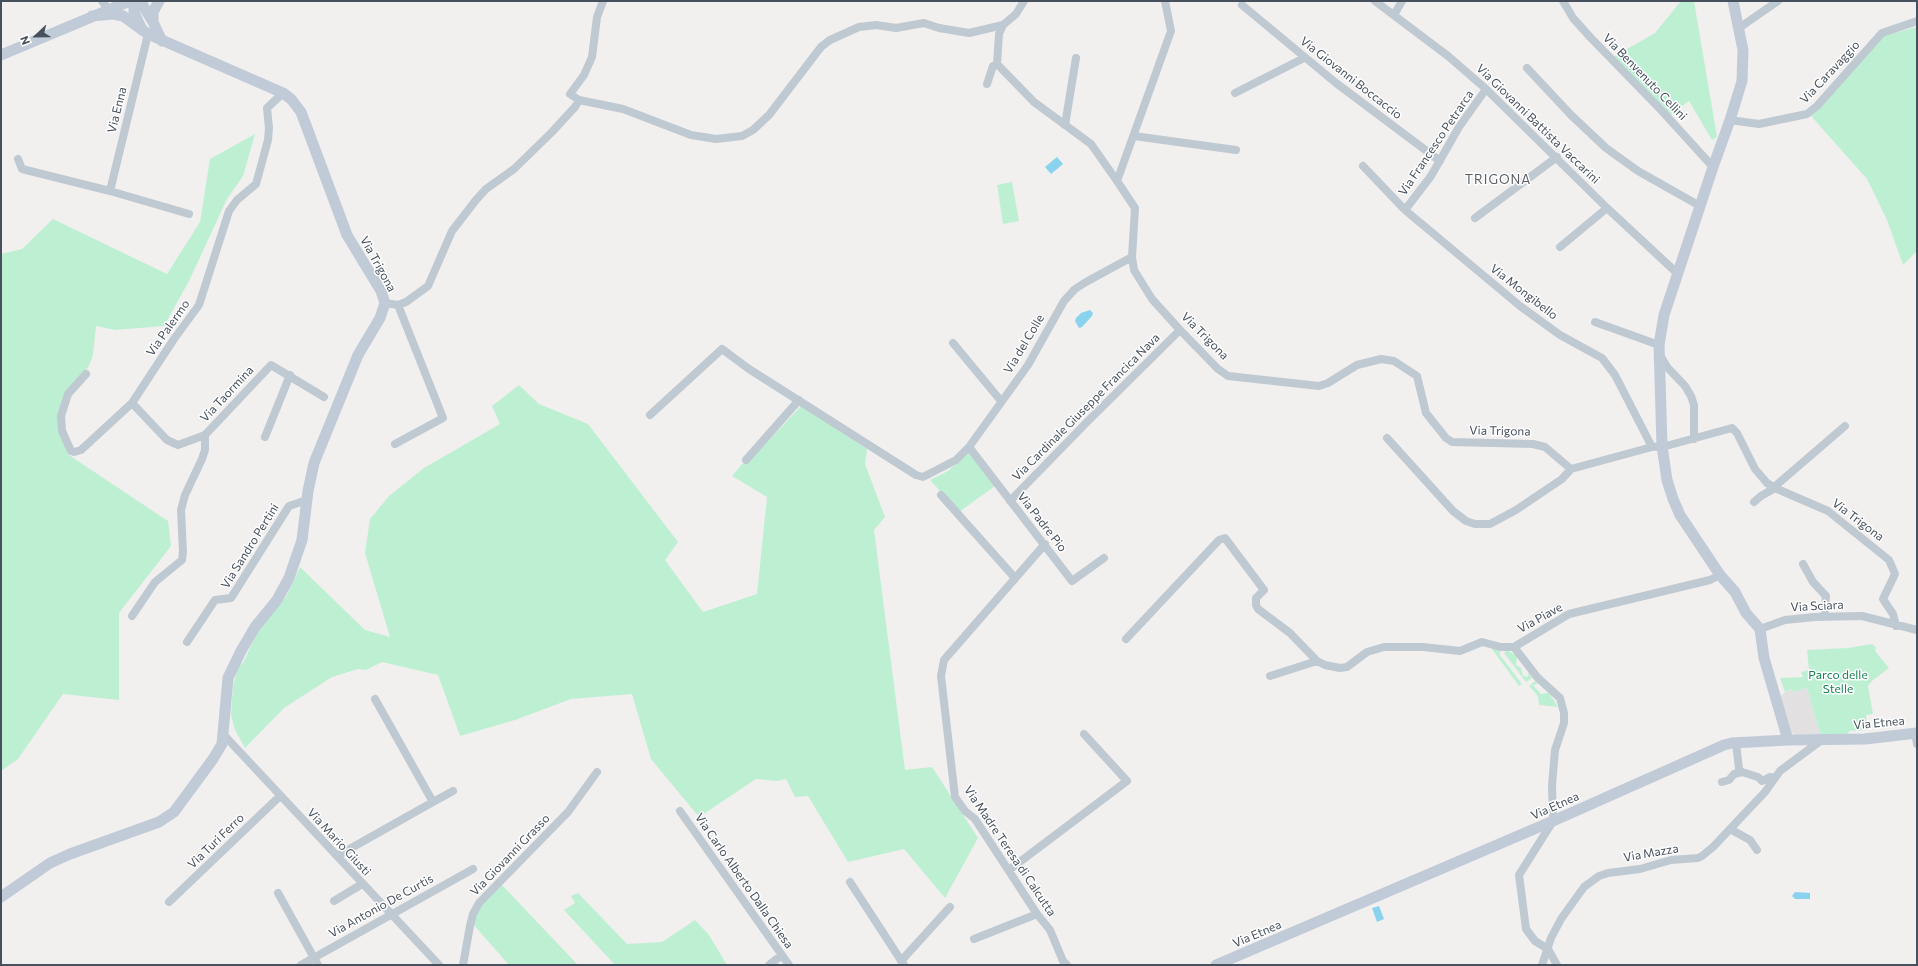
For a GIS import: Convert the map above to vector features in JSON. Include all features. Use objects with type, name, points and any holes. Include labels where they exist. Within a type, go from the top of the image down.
[{"type":"street","points":[[1,55],[92,16],[105,5],[130,1]]},
{"type":"street","points":[[134,1],[134,12],[145,33]]},
{"type":"street","points":[[138,1],[142,4],[153,22],[162,41]]},
{"type":"street","points":[[153,22],[153,12],[159,1]]},
{"type":"street","points":[[603,1],[597,17],[592,57],[584,75],[570,94],[578,100],[623,109],[691,135],[705,138],[728,139],[742,136],[753,130],[769,115],[821,47],[830,40],[859,27],[876,25],[896,28],[924,23],[939,28],[969,33],[1003,26]]},
{"type":"street","points":[[1024,1],[1016,14],[1003,26],[998,41],[997,64],[1034,102],[1091,144],[1117,181],[1135,208],[1132,257]]},
{"type":"street","points":[[1117,181],[1171,31],[1165,1]]},
{"type":"street","name":"Via Giovanni Battista Vaccarini","points":[[1375,1],[1448,56],[1486,89],[1557,157],[1607,208],[1678,274]]},
{"type":"street","points":[[1394,15],[1402,1]]},
{"type":"street","name":"Via Benvenuto Cellini","points":[[1563,1],[1573,18],[1590,37],[1662,111],[1713,167]]},
{"type":"street","points":[[1733,1],[1743,50],[1743,72],[1730,120],[1664,315],[1659,349],[1657,447],[1673,499],[1680,515],[1720,575],[1735,592],[1746,613],[1760,629],[1764,658],[1788,740]]},
{"type":"street","points":[[1739,28],[1778,1]]},
{"type":"street","name":"Via Giovanni Boccaccio","points":[[1242,5],[1304,58],[1440,161]]},
{"type":"street","name":"Via Trigona","points":[[92,16],[113,14],[122,16],[145,33],[283,93],[291,99],[301,112],[347,235],[380,291],[385,303],[398,305],[406,302],[428,286],[452,231],[476,200],[486,189],[514,168],[551,133],[575,107],[578,100]]},
{"type":"street","name":"Via Caravaggio","points":[[1730,120],[1758,124],[1807,114],[1818,106],[1882,33],[1917,21]]},
{"type":"street","name":"Via Enna","points":[[110,191],[145,33]]},
{"type":"street","points":[[1065,125],[1076,58]]},
{"type":"street","points":[[1235,93],[1304,58]]},
{"type":"street","points":[[987,84],[993,66],[997,64]]},
{"type":"street","points":[[1527,68],[1571,115],[1606,148],[1638,171],[1700,206]]},
{"type":"street","name":"Via Francesco Petrarca","points":[[1406,210],[1440,161],[1459,126],[1486,89]]},
{"type":"street","name":"Via Palermo","points":[[86,374],[68,394],[62,416],[62,431],[71,451],[74,452],[81,450],[132,403],[174,339],[199,305],[229,211],[237,200],[256,184],[268,140],[269,128],[267,108],[283,93]]},
{"type":"street","points":[[1134,136],[1236,150]]},
{"type":"street","points":[[1475,218],[1557,157]]},
{"type":"street","points":[[18,159],[22,169],[110,191],[189,214]]},
{"type":"street","name":"Via Mongibello","points":[[1363,166],[1406,210],[1520,306],[1560,335],[1602,358],[1615,375],[1657,447]]},
{"type":"street","points":[[1560,247],[1607,208]]},
{"type":"street","name":"Via Trigona","points":[[1132,257],[1134,270],[1152,299],[1218,369],[1228,376],[1319,386],[1328,383],[1357,365],[1381,359],[1394,360],[1417,376],[1426,413],[1446,438],[1452,442],[1533,444],[1545,448],[1571,469],[1694,439],[1732,428],[1737,433],[1755,469],[1774,488],[1828,511],[1889,560],[1895,574],[1883,599],[1892,614],[1896,626]]},
{"type":"street","name":"Via del Colle","points":[[650,415],[722,349],[749,369],[916,475],[923,477],[949,465],[969,447],[1028,365],[1064,301],[1075,289],[1132,257]]},
{"type":"street","points":[[1,897],[50,863],[70,854],[160,822],[174,812],[213,759],[222,744],[228,678],[241,651],[256,627],[277,600],[288,578],[302,540],[307,500],[314,463],[358,355],[380,318],[385,303]]},
{"type":"street","points":[[395,444],[443,418],[398,305]]},
{"type":"street","points":[[1595,322],[1659,349],[1667,367],[1685,386],[1691,396],[1694,405],[1694,439]]},
{"type":"street","name":"Via Cardinale Giuseppe Francica Nava","points":[[1010,500],[1180,330]]},
{"type":"street","points":[[953,343],[1001,401]]},
{"type":"street","name":"Via Taormina","points":[[132,403],[167,440],[178,445],[185,444],[205,435],[271,365],[290,375],[324,397]]},
{"type":"street","points":[[266,437],[290,375]]},
{"type":"street","points":[[746,460],[799,400]]},
{"type":"street","points":[[1754,502],[1760,496],[1774,488],[1845,426]]},
{"type":"street","points":[[132,616],[155,582],[182,560],[181,510],[205,450],[205,435]]},
{"type":"street","points":[[1386,438],[1453,511],[1466,521],[1475,524],[1490,524],[1516,510],[1562,479],[1571,469]]},
{"type":"street","name":"Via Padre Pio","points":[[969,447],[1072,580],[1104,558]]},
{"type":"street","points":[[942,495],[1015,578]]},
{"type":"street","name":"Via Sandro Pertini","points":[[186,642],[215,600],[231,598],[289,506],[307,500]]},
{"type":"street","points":[[1126,639],[1219,540],[1225,538],[1264,590],[1256,598],[1256,605],[1258,609],[1290,633],[1318,661],[1332,667],[1347,667],[1367,652],[1384,647],[1423,647],[1460,651],[1482,642],[1501,647],[1514,647]]},
{"type":"street","name":"Via Madre Teresa di Calcutta","points":[[1045,544],[944,660],[941,676],[955,797],[965,811],[975,819],[1037,914],[1050,930],[1063,961],[1067,965]]},
{"type":"street","points":[[1803,564],[1813,582],[1826,596],[1824,617]]},
{"type":"street","name":"Via Piave","points":[[1553,821],[1552,786],[1555,750],[1564,724],[1562,706],[1560,698],[1537,677],[1514,647],[1569,614],[1710,580],[1720,575]]},
{"type":"street","name":"Via Sciara","points":[[1760,629],[1785,620],[1862,616],[1896,626],[1917,630]]},
{"type":"street","points":[[1270,676],[1318,661]]},
{"type":"street","points":[[375,699],[433,802]]},
{"type":"street","name":"Via Mario Giusti","points":[[223,734],[439,965]]},
{"type":"street","points":[[1009,870],[1127,781],[1084,734]]},
{"type":"street","name":"Via Etnea","points":[[1216,965],[1553,821],[1724,745],[1788,740],[1865,739],[1916,736]]},
{"type":"street","name":"Via Mazza","points":[[1542,965],[1551,938],[1561,919],[1584,886],[1592,880],[1608,873],[1646,868],[1671,860],[1698,858],[1712,847],[1765,792],[1780,771],[1823,739]]},
{"type":"street","points":[[1736,743],[1739,768],[1742,772]]},
{"type":"street","name":"Via Giovanni Grasso","points":[[463,965],[470,926],[479,903],[568,812],[597,772]]},
{"type":"street","points":[[1722,782],[1729,780],[1734,774],[1742,772],[1758,777],[1762,781],[1770,777],[1774,778]]},
{"type":"street","points":[[337,856],[452,791]]},
{"type":"street","name":"Via Turi Ferro","points":[[169,902],[280,796]]},
{"type":"street","name":"Via Carlo Alberto Dalla Chiesa","points":[[680,811],[789,965]]},
{"type":"street","points":[[1553,821],[1521,869],[1519,875],[1526,929],[1535,941],[1548,949],[1557,965]]},
{"type":"street","points":[[1730,829],[1750,840],[1757,850]]},
{"type":"street","name":"Via Antonio De Curtis","points":[[301,965],[316,961],[391,915],[473,869]]},
{"type":"street","points":[[850,882],[902,963],[950,908]]},
{"type":"street","points":[[334,901],[362,884]]},
{"type":"street","points":[[278,893],[316,961]]},
{"type":"street","points":[[974,939],[1037,914]]},
{"type":"street","points":[[769,965],[782,955]]},
{"type":"shaded area","points":[[1807,688],[1820,734],[1794,734],[1791,731],[1780,697],[1791,689],[1793,692]]},
{"type":"green space","points":[[1681,1],[1694,1],[1717,137],[1712,140],[1689,101],[1671,115],[1613,57],[1655,33]]},
{"type":"green space","points":[[1917,27],[1917,251],[1903,265],[1887,220],[1867,179],[1811,116],[1883,36]]},
{"type":"green space","points":[[255,134],[243,176],[227,199],[189,281],[164,326],[115,330],[96,326],[93,355],[88,368],[74,382],[61,403],[59,431],[69,455],[168,521],[171,546],[119,613],[119,700],[63,694],[18,759],[1,771],[1,254],[22,249],[53,219],[167,274],[200,222],[210,159]]},
{"type":"green space","points":[[1012,182],[1019,221],[1003,224],[997,185]]},
{"type":"green space","points":[[519,385],[539,404],[588,424],[678,542],[665,560],[703,612],[757,594],[767,497],[732,476],[743,463],[746,465],[801,406],[867,449],[865,464],[885,517],[874,530],[905,770],[932,767],[978,838],[945,898],[904,849],[848,862],[808,796],[795,797],[786,779],[777,781],[756,779],[699,817],[651,759],[632,694],[571,699],[515,720],[460,736],[438,675],[382,662],[366,670],[358,669],[332,677],[284,708],[245,748],[235,730],[231,715],[233,685],[238,669],[244,661],[258,631],[286,597],[300,567],[365,630],[390,637],[365,553],[370,519],[389,496],[424,468],[500,424],[492,406]]},
{"type":"green space","points":[[970,452],[995,486],[959,512],[930,480],[948,471]]},
{"type":"green space","name":"Parco delle Stelle","points":[[1872,644],[1876,647],[1875,651],[1889,668],[1868,686],[1873,714],[1866,715],[1867,730],[1849,731],[1848,734],[1820,734],[1807,688],[1793,692],[1791,689],[1785,692],[1780,678],[1803,677],[1801,672],[1809,670],[1807,650],[1848,648]]},
{"type":"green space","points":[[1489,645],[1500,650],[1500,655],[1522,684],[1519,686]]},
{"type":"green space","points":[[1507,650],[1517,656],[1516,665],[1521,668],[1523,676],[1528,677],[1528,673],[1532,678],[1526,682],[1504,653]]},
{"type":"green space","points":[[1535,681],[1538,684],[1533,685],[1541,694],[1549,693],[1558,707],[1539,705],[1538,696],[1529,686]]},
{"type":"green space","points":[[502,885],[578,965],[509,965],[472,923],[479,907]]},
{"type":"green space","points":[[578,893],[627,944],[662,942],[695,920],[709,935],[727,965],[615,965],[564,910],[575,903],[571,896]]},
{"type":"water","points":[[1057,157],[1063,164],[1051,174],[1045,167]]},
{"type":"water","points":[[1090,310],[1093,313],[1092,316],[1082,327],[1079,328],[1075,321],[1076,318],[1081,313]]},
{"type":"water","points":[[1795,892],[1810,893],[1810,899],[1795,899],[1792,896]]},
{"type":"water","points":[[1379,906],[1384,919],[1377,922],[1372,908]]},
{"type":"district","name":"TRIGONA","points":[[1498,180]]}]
